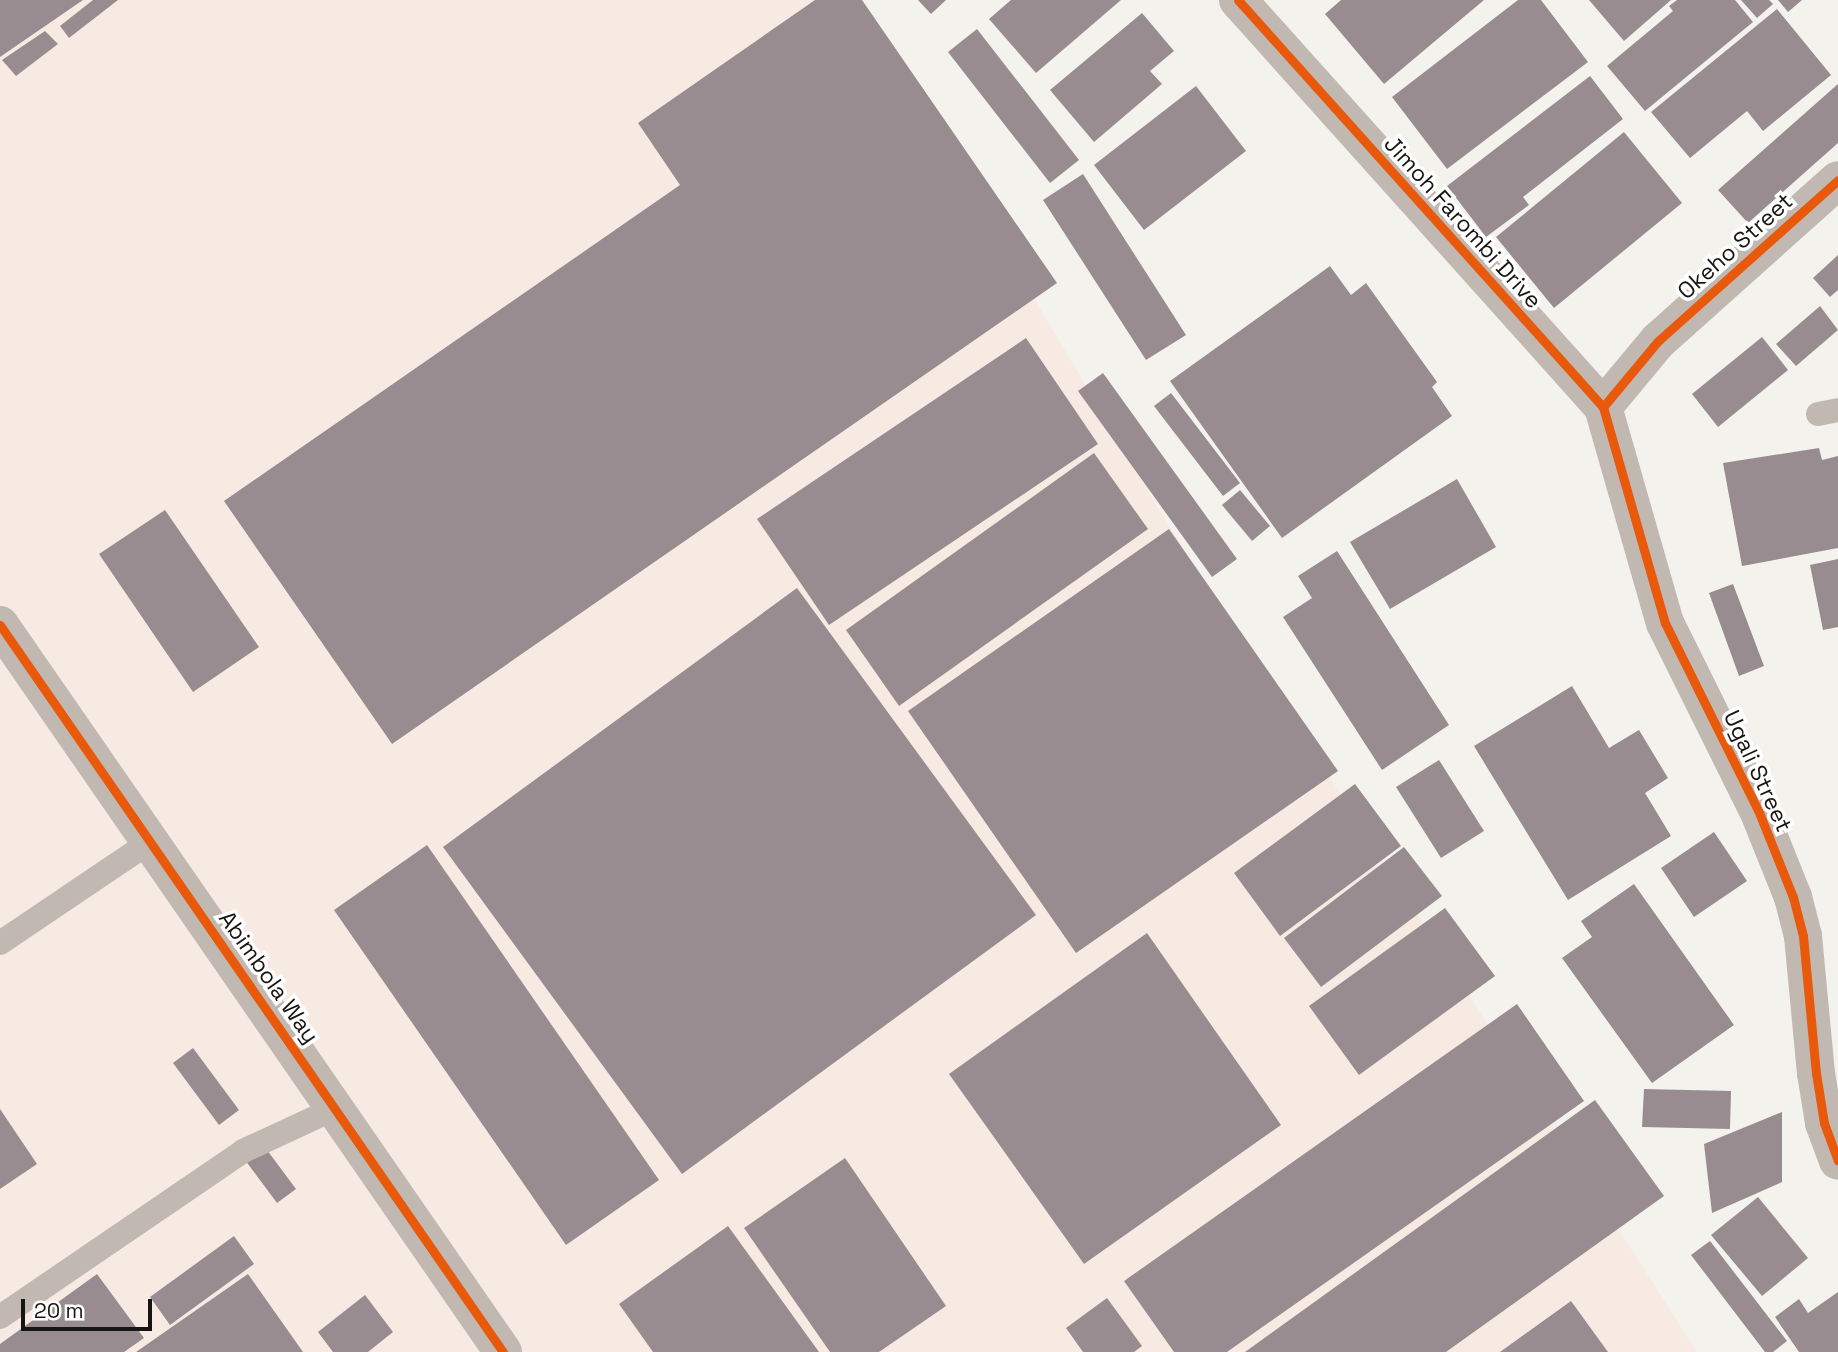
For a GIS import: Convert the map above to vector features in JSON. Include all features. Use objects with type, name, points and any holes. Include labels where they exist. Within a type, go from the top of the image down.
[{"type":"street","name":"Jimoh Farombi Drive","points":[[1238,0],[1603,407]]},
{"type":"street","name":"Okeho Street","points":[[1603,407],[1658,341],[1838,180]]},
{"type":"street","name":"Ugali Street","points":[[1603,407],[1665,623],[1758,810],[1793,897],[1803,936],[1816,1073],[1824,1123],[1838,1161]]},
{"type":"street","name":"Abimbola Way","points":[[0,625],[503,1352]]},
{"type":"lane","points":[[0,943],[151,841]]},
{"type":"lane","points":[[0,1317],[243,1151],[336,1108]]},
{"type":"shaded area","points":[[0,0],[857,0],[1168,524],[1697,1352],[0,1352]]},
{"type":"building","points":[[0,0],[83,0],[0,57]]},
{"type":"building","points":[[93,0],[118,0],[69,38],[60,26]]},
{"type":"building","points":[[815,0],[862,0],[1057,283],[392,744],[224,501],[680,185],[638,123]]},
{"type":"building","points":[[918,0],[946,0],[931,14]]},
{"type":"building","points":[[1011,0],[1121,0],[1036,73],[989,19]]},
{"type":"building","points":[[1341,0],[1484,0],[1384,84],[1325,14]]},
{"type":"building","points":[[1518,0],[1541,0],[1588,62],[1447,169],[1392,97]]},
{"type":"building","points":[[1589,0],[1671,0],[1624,41]]},
{"type":"building","points":[[1677,0],[1735,0],[1753,22],[1645,111],[1607,66],[1673,11],[1669,6]]},
{"type":"building","points":[[1741,0],[1769,0],[1773,4],[1757,18]]},
{"type":"building","points":[[1778,0],[1802,0],[1788,12]]},
{"type":"building","points":[[1777,9],[1831,75],[1763,131],[1747,111],[1690,158],[1651,112]]},
{"type":"building","points":[[1142,13],[1174,51],[1150,71],[1162,84],[1094,142],[1050,90]]},
{"type":"building","points":[[977,29],[1079,160],[1050,183],[948,52]]},
{"type":"building","points":[[45,31],[58,44],[16,76],[2,60]]},
{"type":"building","points":[[1590,76],[1623,119],[1523,197],[1529,205],[1486,237],[1447,186]]},
{"type":"building","points":[[1838,84],[1838,143],[1748,223],[1718,190]]},
{"type":"building","points":[[1196,86],[1246,151],[1144,230],[1094,165]]},
{"type":"building","points":[[1624,132],[1682,203],[1554,308],[1496,237]]},
{"type":"building","points":[[1083,174],[1186,335],[1146,360],[1043,200]]},
{"type":"building","points":[[1838,255],[1838,290],[1830,297],[1813,278]]},
{"type":"building","points":[[1330,266],[1351,295],[1366,283],[1437,382],[1432,387],[1452,416],[1282,538],[1170,381]]},
{"type":"building","points":[[1820,306],[1838,330],[1796,366],[1776,344]]},
{"type":"building","points":[[1762,337],[1788,370],[1718,427],[1692,394]]},
{"type":"building","points":[[1026,338],[1098,444],[829,625],[757,519]]},
{"type":"building","points":[[1103,373],[1237,559],[1212,577],[1078,391]]},
{"type":"building","points":[[1171,393],[1240,483],[1223,496],[1154,406]]},
{"type":"building","points":[[1819,448],[1822,460],[1838,456],[1838,548],[1742,566],[1723,463]]},
{"type":"building","points":[[1094,453],[1148,529],[899,706],[846,630]]},
{"type":"building","points":[[1457,479],[1496,547],[1390,609],[1350,542]]},
{"type":"building","points":[[1240,490],[1270,526],[1252,541],[1222,505]]},
{"type":"building","points":[[165,510],[259,647],[193,692],[99,554]]},
{"type":"building","points":[[1169,529],[1338,771],[1076,953],[908,711]]},
{"type":"building","points":[[1337,551],[1449,725],[1382,770],[1283,617],[1312,598],[1298,576]]},
{"type":"building","points":[[1838,559],[1838,627],[1823,630],[1810,565]]},
{"type":"building","points":[[1733,584],[1764,666],[1739,676],[1709,593]]},
{"type":"building","points":[[797,588],[1036,915],[682,1174],[443,847]]},
{"type":"building","points":[[1572,686],[1609,748],[1639,730],[1668,778],[1645,793],[1671,836],[1568,900],[1474,746]]},
{"type":"building","points":[[1439,760],[1484,831],[1441,858],[1396,787]]},
{"type":"building","points":[[1355,784],[1401,846],[1280,936],[1234,873]]},
{"type":"building","points":[[1714,832],[1747,881],[1694,917],[1661,868]]},
{"type":"building","points":[[427,845],[659,1180],[566,1245],[334,910]]},
{"type":"building","points":[[1404,847],[1442,896],[1321,987],[1284,938]]},
{"type":"building","points":[[1634,884],[1734,1025],[1652,1083],[1562,958],[1592,937],[1581,921]]},
{"type":"building","points":[[1445,908],[1495,976],[1359,1075],[1309,1006]]},
{"type":"building","points":[[1147,933],[1281,1125],[1084,1264],[949,1074]]},
{"type":"building","points":[[1517,1004],[1584,1101],[1227,1352],[1174,1352],[1124,1281]]},
{"type":"building","points":[[193,1048],[239,1110],[219,1125],[173,1063]]},
{"type":"building","points":[[1644,1089],[1731,1091],[1730,1129],[1642,1127]]},
{"type":"building","points":[[1595,1100],[1664,1196],[1446,1352],[1245,1352]]},
{"type":"building","points":[[0,1109],[37,1164],[0,1189]]},
{"type":"building","points":[[1782,1112],[1782,1182],[1712,1213],[1704,1144]]},
{"type":"building","points":[[264,1146],[296,1189],[277,1203],[245,1160]]},
{"type":"building","points":[[845,1158],[946,1306],[879,1352],[830,1352],[744,1228]]},
{"type":"building","points":[[1758,1197],[1808,1258],[1762,1296],[1711,1235]]},
{"type":"building","points":[[728,1226],[819,1352],[653,1352],[619,1304]]},
{"type":"building","points":[[234,1236],[254,1264],[170,1325],[150,1297]]},
{"type":"building","points":[[1710,1241],[1787,1341],[1773,1352],[1765,1352],[1691,1255]]},
{"type":"building","points":[[97,1274],[144,1338],[124,1352],[0,1352],[0,1344]]},
{"type":"building","points":[[248,1274],[303,1352],[136,1352]]},
{"type":"building","points":[[1838,1292],[1838,1352],[1799,1352],[1775,1317],[1799,1299],[1808,1313]]},
{"type":"building","points":[[365,1295],[393,1332],[368,1352],[333,1352],[318,1332]]},
{"type":"building","points":[[1107,1298],[1142,1346],[1134,1352],[1083,1352],[1066,1328]]},
{"type":"building","points":[[1571,1301],[1608,1352],[1500,1352]]},
{"type":"cycle path","points":[[1238,0],[1603,407],[1658,341],[1838,180]]},
{"type":"cycle path","points":[[1603,407],[1665,623],[1758,810],[1793,897],[1803,936],[1816,1073],[1824,1123],[1838,1161]]},
{"type":"cycle path","points":[[0,625],[503,1352]]}]
